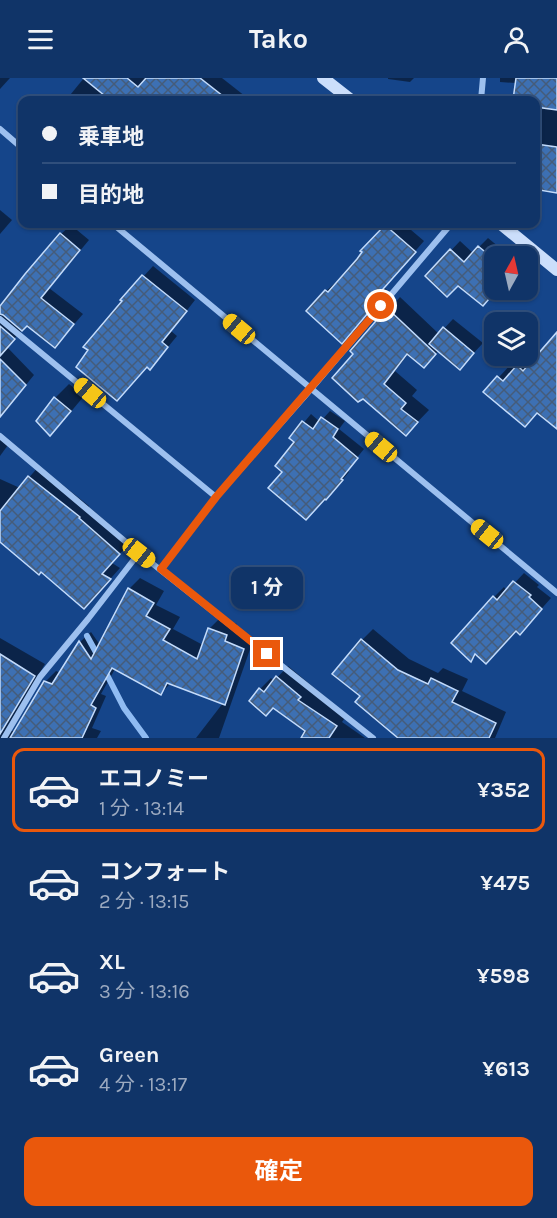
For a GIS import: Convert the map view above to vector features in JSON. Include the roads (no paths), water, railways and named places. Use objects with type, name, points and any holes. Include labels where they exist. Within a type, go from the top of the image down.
[{"type":"main road","points":[[323,78],[346,96]]},
{"type":"main road","points":[[506,228],[557,270]]},
{"type":"street","points":[[481,96],[483,78]]},
{"type":"street","points":[[0,129],[18,145]]},
{"type":"street","points":[[118,228],[557,593]]},
{"type":"street","points":[[161,569],[216,497],[448,228]]},
{"type":"street","points":[[0,319],[216,497]]},
{"type":"street","points":[[0,436],[139,553],[373,738]]},
{"type":"street","points":[[4,738],[40,677],[139,553]]},
{"type":"waterway","points":[[87,636],[98,656]]},
{"type":"waterway","points":[[105,671],[124,708],[146,738]]}]
